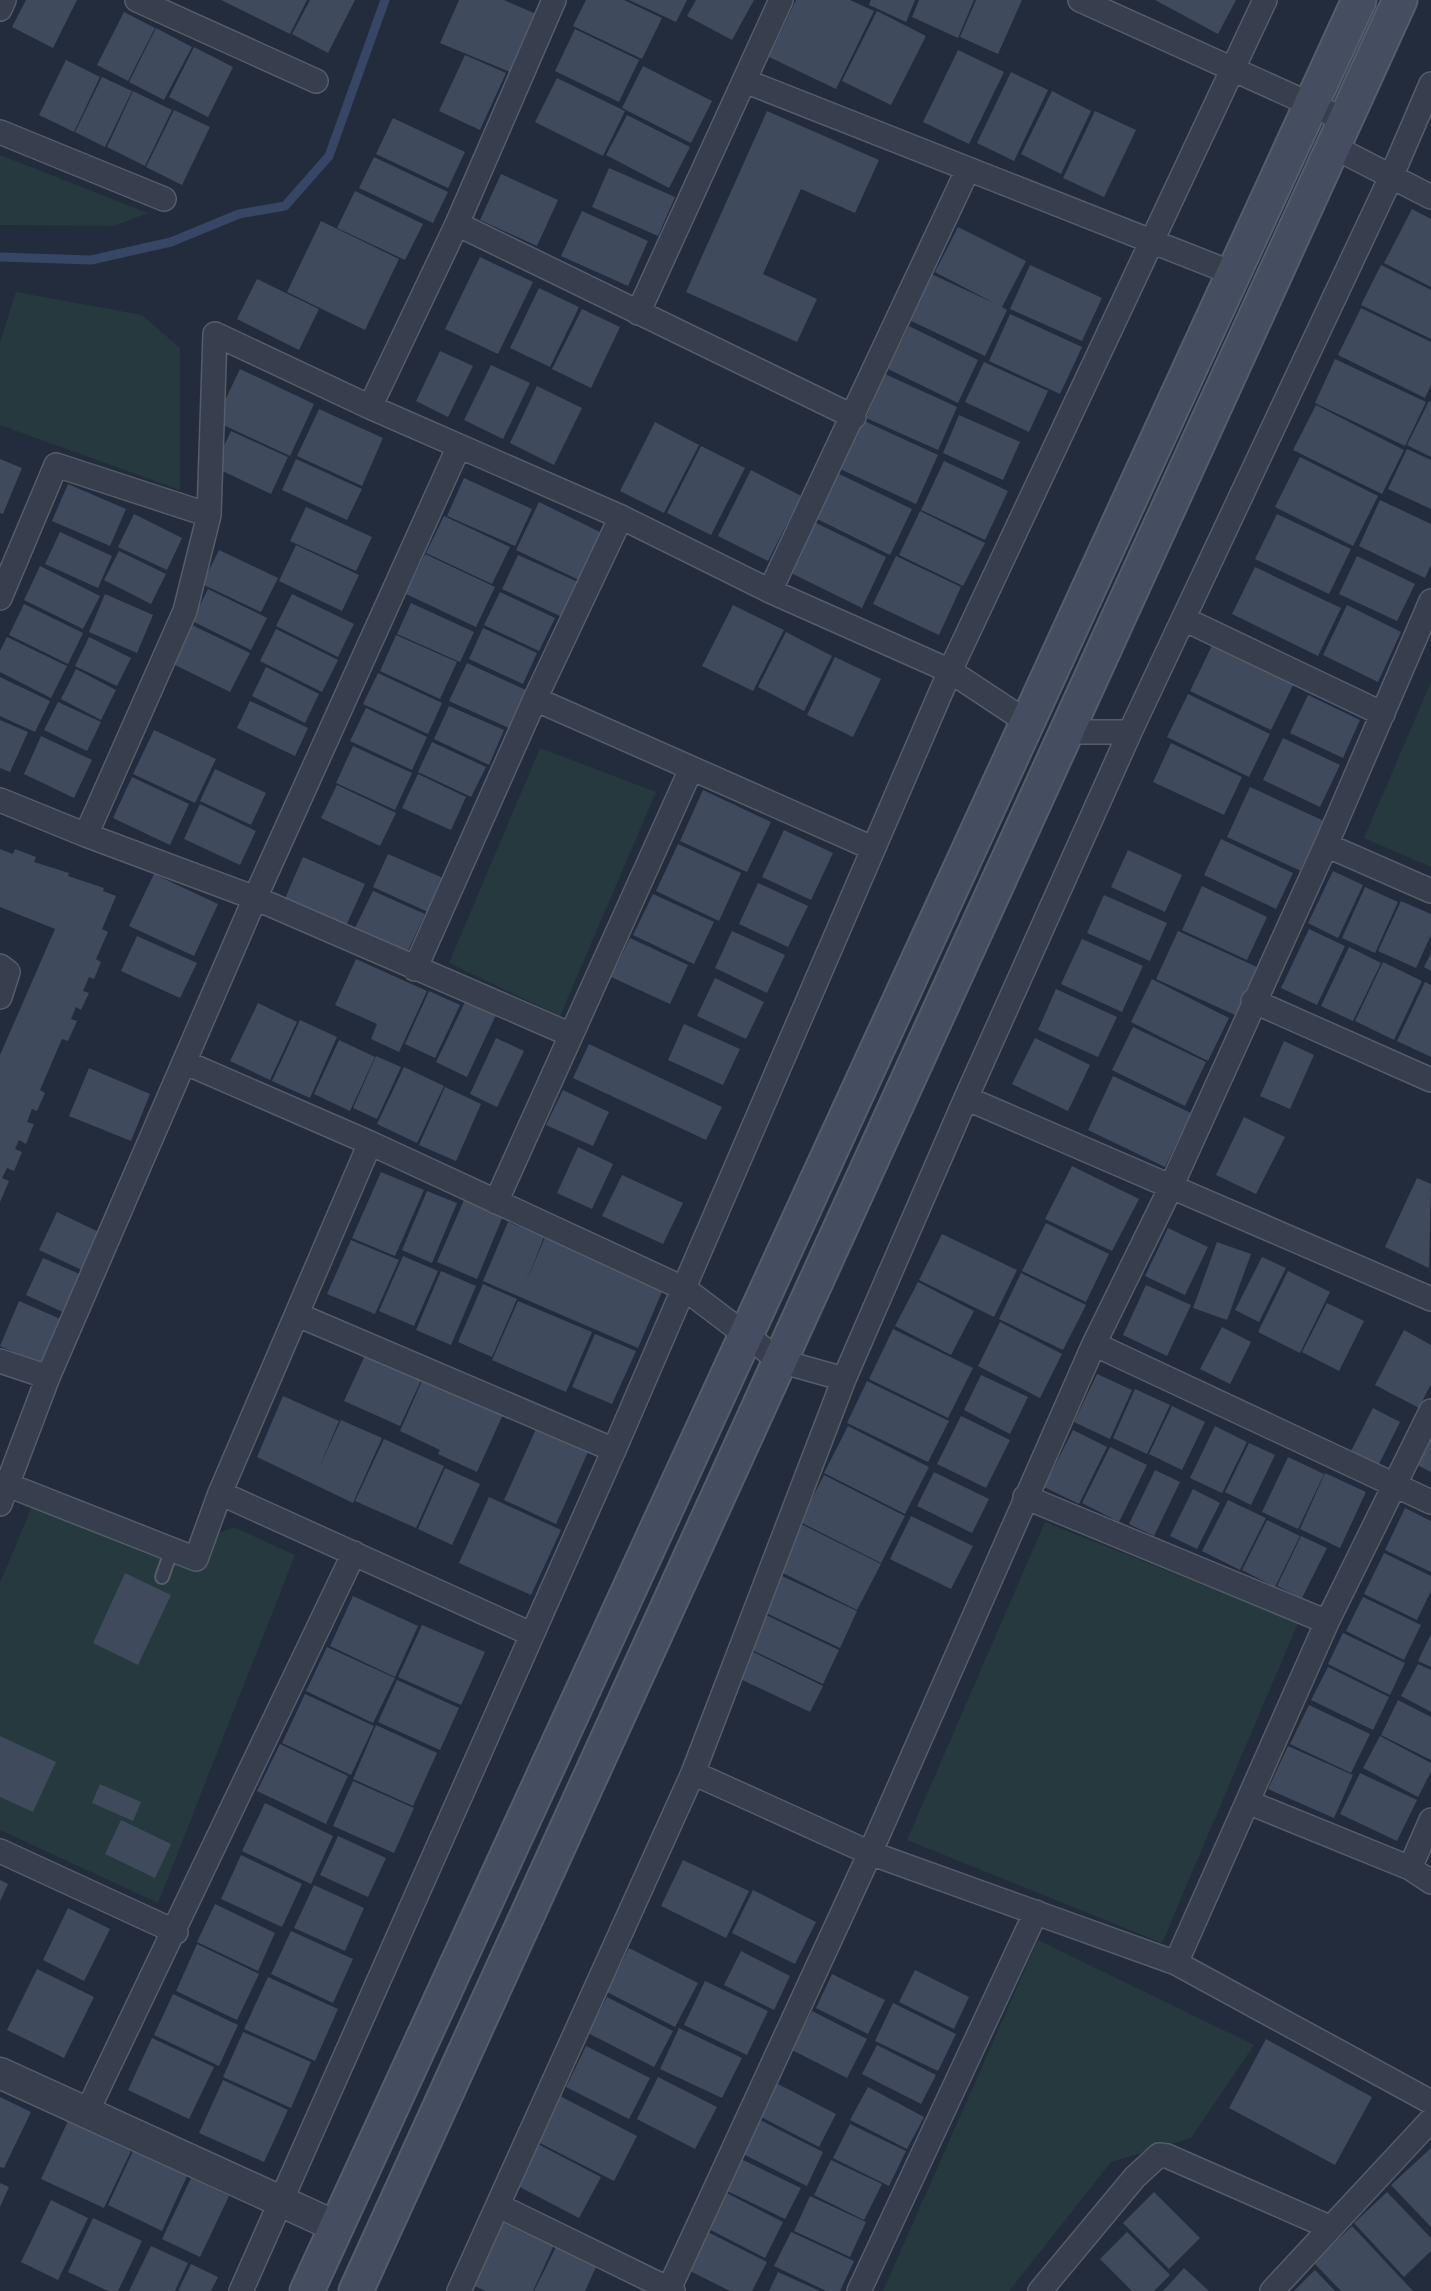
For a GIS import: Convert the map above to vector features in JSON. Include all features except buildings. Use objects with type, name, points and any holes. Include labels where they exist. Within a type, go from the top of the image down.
[{"type":"main road","points":[[306,2291],[1231,273],[1359,0]]},
{"type":"main road","points":[[356,2291],[1400,0]]},
{"type":"main road","points":[[1027,722],[1066,732]]},
{"type":"street","points":[[0,9],[4,0]]},
{"type":"street","points":[[137,0],[316,81]]},
{"type":"street","points":[[370,407],[457,224],[554,0]]},
{"type":"street","points":[[638,313],[781,0]]},
{"type":"street","points":[[1080,0],[1312,105],[1339,134],[1391,177],[1431,197]]},
{"type":"street","points":[[241,2291],[685,1289],[950,671],[1265,0]]},
{"type":"street","points":[[744,81],[1152,239],[1231,273]]},
{"type":"street","points":[[460,2291],[693,1773],[844,1379],[966,1098],[1130,732],[1391,177],[1431,84]]},
{"type":"street","points":[[0,132],[164,199]]},
{"type":"street","points":[[770,590],[968,169]]},
{"type":"street","points":[[457,224],[853,417]]},
{"type":"street","points":[[86,835],[185,611],[209,515],[215,334],[370,407],[621,517],[770,590],[950,671],[1027,722]]},
{"type":"street","points":[[370,1143],[220,1493],[196,1559],[4,1494],[48,1377],[255,898],[458,446]]},
{"type":"street","points":[[0,598],[56,465],[209,515]]},
{"type":"street","points":[[415,969],[535,699],[621,517]]},
{"type":"street","points":[[499,2206],[671,2290],[870,1853],[1094,1344],[1170,1189],[1326,845],[1431,601]]},
{"type":"street","points":[[1184,619],[1383,714]]},
{"type":"street","points":[[535,699],[872,848]]},
{"type":"street","points":[[1066,732],[1130,732]]},
{"type":"street","points":[[496,1202],[569,1034],[691,769]]},
{"type":"street","points":[[0,800],[255,898],[569,1034]]},
{"type":"street","points":[[1326,845],[1431,891]]},
{"type":"street","points":[[0,966],[8,972],[8,979],[0,997]]},
{"type":"street","points":[[1253,1001],[1431,1080]]},
{"type":"street","points":[[184,1062],[370,1143],[685,1289],[746,1332],[780,1361],[844,1379]]},
{"type":"street","points":[[966,1098],[1170,1189],[1431,1299]]},
{"type":"street","points":[[298,1315],[614,1450]]},
{"type":"street","points":[[1094,1344],[1431,1502]]},
{"type":"street","points":[[0,1361],[48,1377]]},
{"type":"street","points":[[1176,1963],[1250,1802],[1327,1622],[1431,1411]]},
{"type":"street","points":[[220,1493],[531,1634]]},
{"type":"street","points":[[1026,1497],[1327,1622]]},
{"type":"street","points":[[86,2114],[176,1931],[354,1553]]},
{"type":"street","points":[[693,1773],[870,1853],[1176,1963],[1431,2102]]},
{"type":"street","points":[[1250,1802],[1410,1868],[1431,1882]]},
{"type":"street","points":[[1410,1868],[1431,1820]]},
{"type":"street","points":[[0,1851],[176,1931]]},
{"type":"street","points":[[859,2291],[1036,1912]]},
{"type":"street","points":[[0,2073],[335,2226]]},
{"type":"street","points":[[1272,2291],[1431,2120]]},
{"type":"street","points":[[1041,2291],[1135,2177],[1159,2155],[1167,2156],[1329,2227]]},
{"type":"lane","points":[[162,1577],[172,1549]]},
{"type":"green space","points":[[0,155],[148,213],[114,226],[0,225]]},
{"type":"green space","points":[[16,292],[142,315],[180,348],[180,490],[0,425],[0,342]]},
{"type":"green space","points":[[1431,682],[1431,867],[1364,838]]},
{"type":"green space","points":[[540,748],[656,792],[560,1016],[449,963]]},
{"type":"green space","points":[[38,1492],[183,1546],[234,1527],[295,1555],[158,1903],[0,1830],[0,1583]]},
{"type":"green space","points":[[1045,1522],[1298,1623],[1162,1943],[907,1840]]},
{"type":"green space","points":[[1038,1940],[1254,2045],[1191,2138],[1111,2162],[1009,2291],[883,2291]]},
{"type":"waterway","points":[[0,257],[91,260],[171,242],[239,214],[285,206],[329,156],[385,0]]}]
